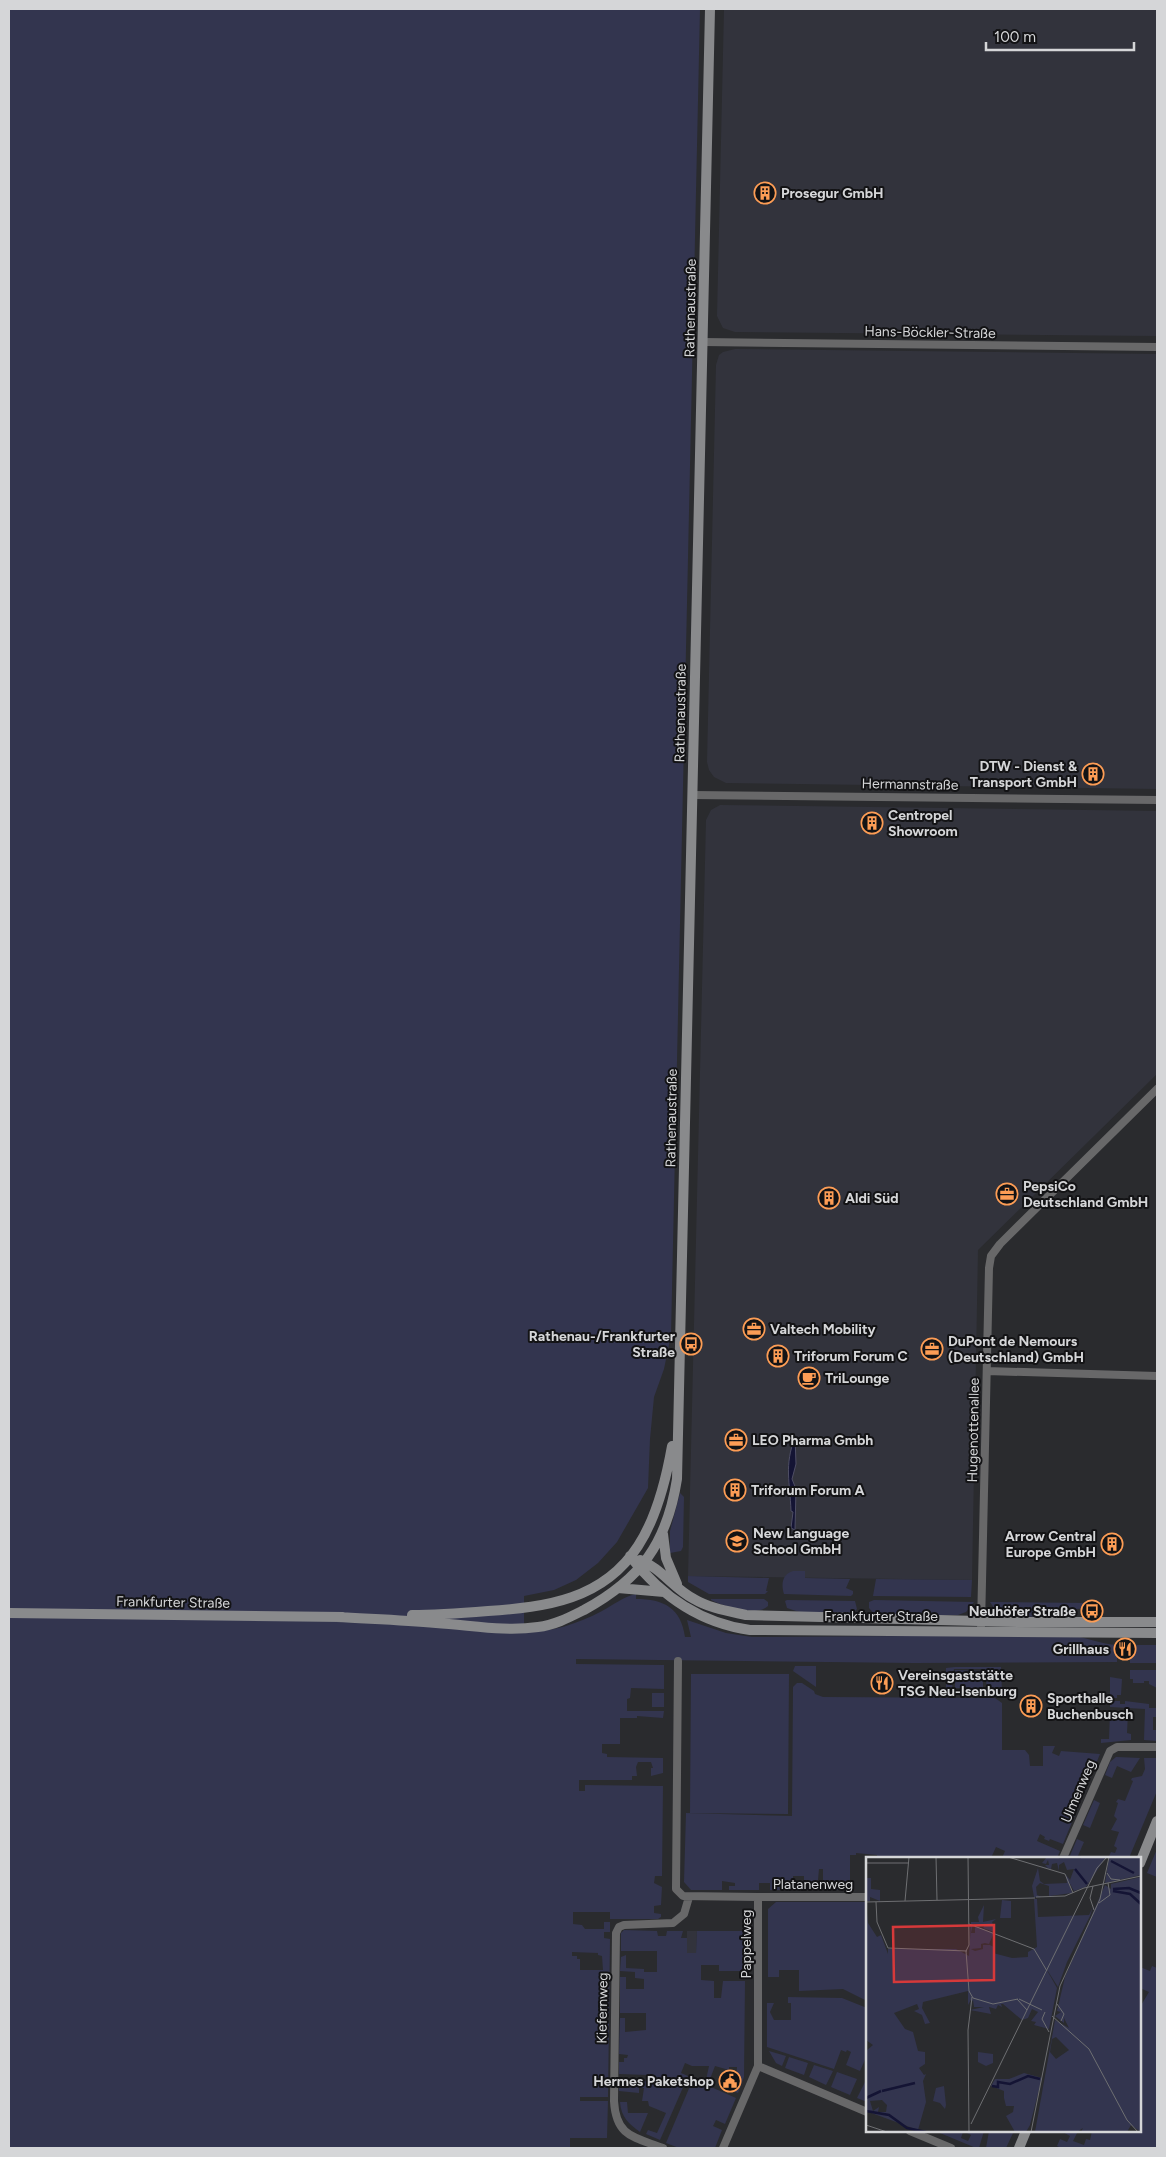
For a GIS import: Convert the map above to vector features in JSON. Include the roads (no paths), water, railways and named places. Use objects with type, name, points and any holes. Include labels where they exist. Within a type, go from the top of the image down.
[{"type":"main road","name":"Rathenaustraße","points":[[618,1588],[642,1565],[663,1533],[674,1497],[677,1479],[710,9]]},
{"type":"main road","name":"Rathenaustraße","points":[[630,1556],[638,1546],[648,1527],[660,1497],[678,1417]]},
{"type":"main road","points":[[663,1533],[666,1558],[680,1589]]},
{"type":"main road","name":"Frankfurter Straße","points":[[9,1613],[337,1617],[437,1615],[520,1609],[556,1604],[580,1595],[608,1578],[630,1556],[693,1599],[710,1606],[746,1615],[1157,1633]]},
{"type":"main road","name":"Frankfurter Straße","points":[[642,1565],[664,1592],[684,1608],[698,1615],[744,1629],[1157,1622]]},
{"type":"main road","name":"Frankfurter Straße","points":[[337,1617],[502,1629],[540,1627],[557,1623],[574,1615],[618,1588]]},
{"type":"main road","points":[[618,1588],[664,1592]]},
{"type":"main road","points":[[1141,1861],[1157,1821]]},
{"type":"main road","points":[[1019,2148],[1026,2132]]},
{"type":"street","name":"Hans-Böckler-Straße","points":[[703,342],[1157,347]]},
{"type":"street","name":"Hermannstraße","points":[[692,795],[1157,800]]},
{"type":"street","name":"Hugenottenallee","points":[[981,1625],[989,1268],[993,1251],[1157,1091]]},
{"type":"street","points":[[987,1372],[1157,1376]]},
{"type":"street","points":[[678,1661],[675,1886],[677,1892],[681,1895],[690,1897]]},
{"type":"street","name":"Ulmenweg","points":[[1063,1857],[1110,1751],[1120,1746],[1157,1747]]},
{"type":"street","name":"Pappelweg","points":[[690,1897],[758,1897],[758,2066]]},
{"type":"street","name":"Kiefernweg","points":[[664,2148],[627,2134],[621,2129],[616,2118],[614,2101],[616,1933],[618,1928],[624,1925],[673,1923],[684,1914],[690,1897]]},
{"type":"street","name":"Platanenweg","points":[[758,1897],[866,1897]]},
{"type":"street","points":[[723,2148],[758,2066],[866,2112]]},
{"type":"street","points":[[912,2132],[951,2148]]},
{"type":"place","name":"Prosegur GmbH","points":[[765,193]]},
{"type":"place","name":"DTW - Dienst & Transport GmbH","points":[[1093,774]]},
{"type":"place","name":"Centropel Showroom","points":[[872,823]]},
{"type":"place","name":"PepsiCo Deutschland GmbH","points":[[1007,1194]]},
{"type":"place","name":"Aldi Süd","points":[[829,1198]]},
{"type":"place","name":"Valtech Mobility","points":[[754,1329]]},
{"type":"place","name":"Rathenau-/Frankfurter Straße","points":[[691,1344]]},
{"type":"place","name":"DuPont de Nemours (Deutschland) GmbH","points":[[932,1349]]},
{"type":"place","name":"Triforum Forum C","points":[[778,1356]]},
{"type":"place","name":"TriLounge","points":[[809,1378]]},
{"type":"place","name":"LEO Pharma Gmbh","points":[[736,1440]]},
{"type":"place","name":"Triforum Forum A","points":[[735,1490]]},
{"type":"place","name":"New Language School GmbH","points":[[737,1541]]},
{"type":"place","name":"Arrow Central Europe GmbH","points":[[1112,1544]]},
{"type":"place","name":"Neuhöfer Straße","points":[[1092,1611]]},
{"type":"place","name":"Grillhaus","points":[[1125,1649]]},
{"type":"place","name":"Vereinsgaststätte TSG Neu-Isenburg","points":[[882,1683]]},
{"type":"place","name":"Sporthalle Buchenbusch","points":[[1031,1706]]},
{"type":"place","name":"Hermes Paketshop","points":[[730,2081]]}]
